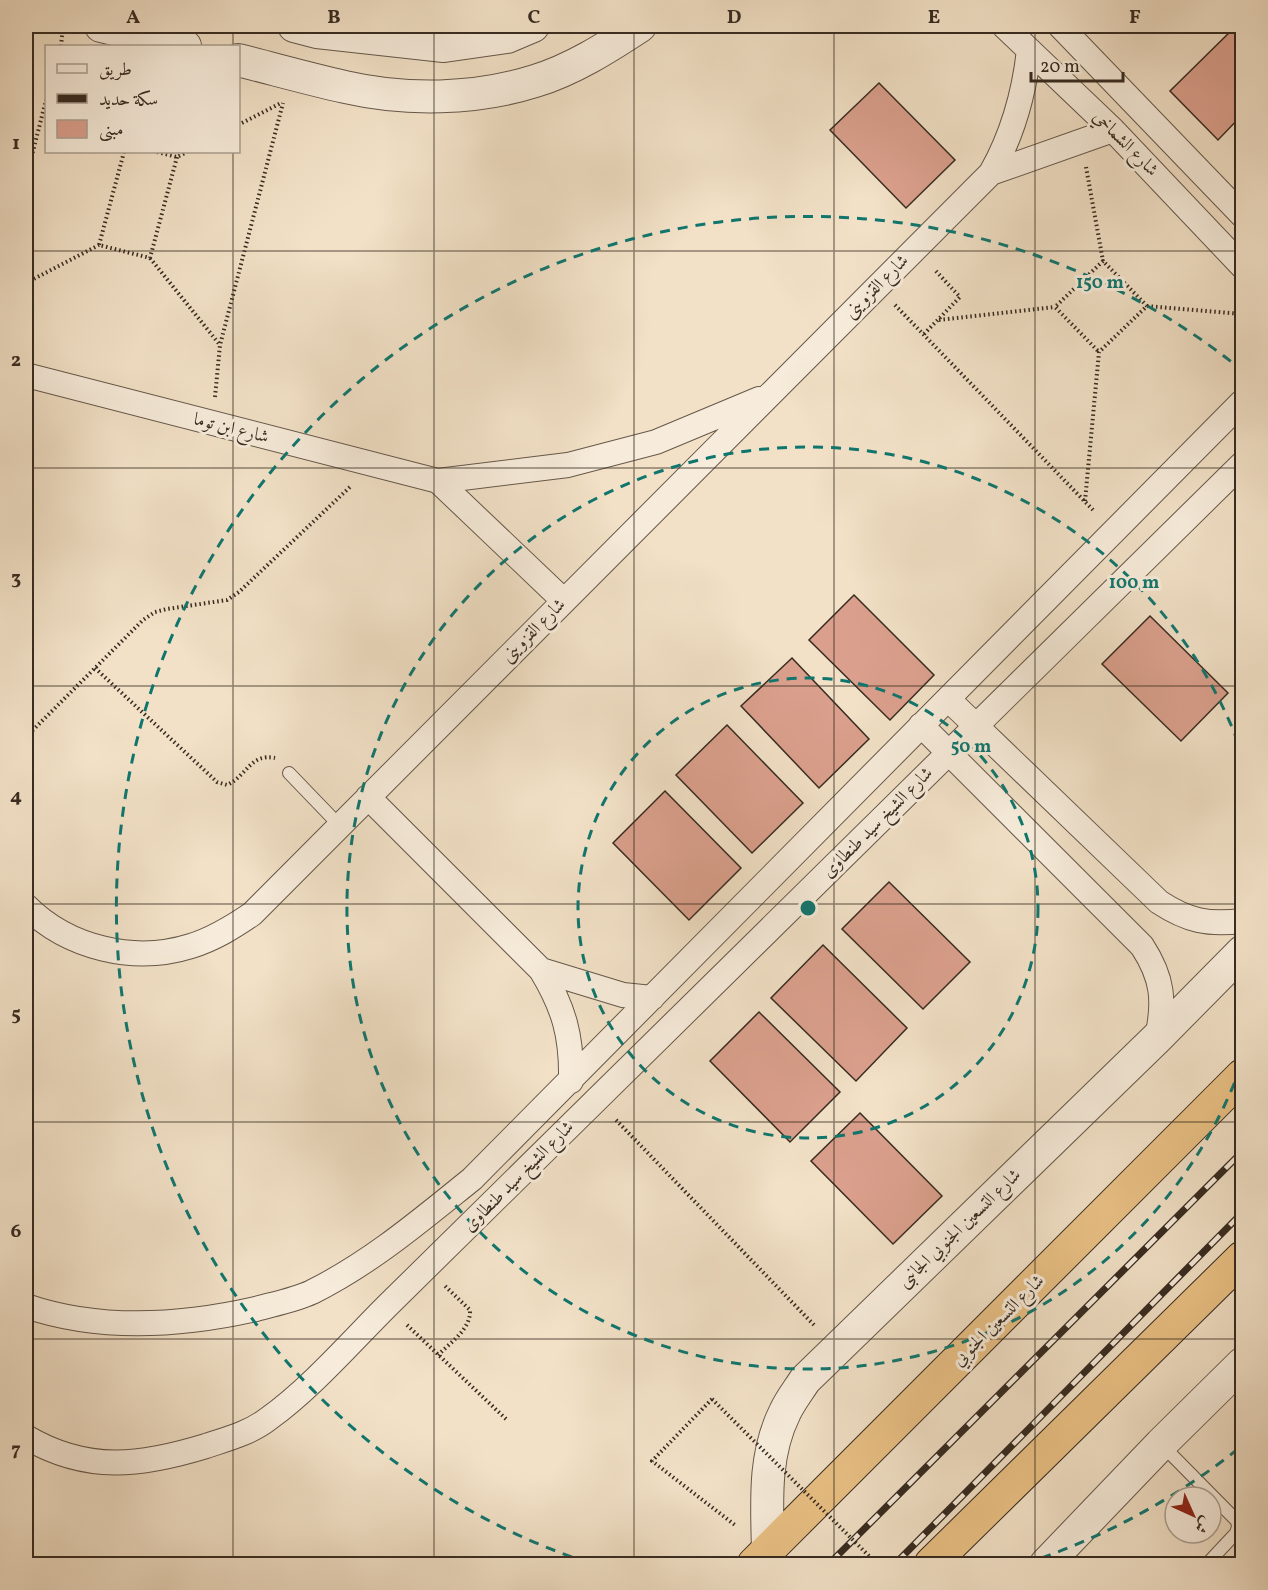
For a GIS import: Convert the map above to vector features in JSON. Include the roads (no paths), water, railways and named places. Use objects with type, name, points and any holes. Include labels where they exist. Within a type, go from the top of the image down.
[{"type":"highway","name":"شارع التسعين الجنوبي","points":[[761,1558],[1242,1076]]},
{"type":"highway","points":[[931,1564],[1242,1258]]},
{"type":"street","points":[[101,26],[181,45]]},
{"type":"street","points":[[294,26],[317,32],[444,46],[507,37],[533,26]]},
{"type":"street","points":[[240,61],[347,88],[393,95],[436,96],[489,93],[537,81],[613,44],[640,26]]},
{"type":"street","name":"شارع الشماخي","points":[[1004,26],[1239,255]]},
{"type":"street","name":"شارع الشماخي","points":[[1060,26],[1242,214]]},
{"type":"street","name":"شارع القزوينى","points":[[26,906],[58,931],[89,945],[123,953],[158,954],[191,946],[223,934],[252,914],[991,173],[1014,126],[1026,76],[1029,50]]},
{"type":"street","name":"شارع القزوينى","points":[[991,173],[1113,130]]},
{"type":"street","name":"شارع ابن توما","points":[[26,375],[438,481],[568,465],[656,442],[770,395]]},
{"type":"street","name":"شارع الشيخ سيد طنطاوى","points":[[26,1306],[73,1317],[119,1323],[165,1323],[231,1314],[277,1304],[311,1292],[379,1253],[472,1179],[1242,402]]},
{"type":"street","name":"شارع الشيخ سيد طنطاوى","points":[[26,1437],[62,1454],[110,1464],[145,1462],[239,1436],[266,1421],[288,1404],[1242,464]]},
{"type":"street","name":"شارع ابن توما","points":[[438,481],[564,601]]},
{"type":"street","points":[[948,699],[1159,902],[1178,915],[1200,921],[1223,923],[1242,921]]},
{"type":"street","name":"شارع الشيخ سيد طنطاوى","points":[[921,725],[1142,946],[1159,979],[1162,999],[1157,1038]]},
{"type":"street","points":[[368,798],[541,970],[558,998],[568,1030],[572,1064],[571,1081]]},
{"type":"street","name":"شارع التسعين الجنوبي الجانبى","points":[[761,1558],[772,1447],[785,1412],[805,1380],[1157,1038],[1242,952]]},
{"type":"street","points":[[541,970],[623,995],[652,998]]},
{"type":"street","points":[[472,1179],[494,1201]]},
{"type":"street","points":[[1046,1564],[1161,1444],[1242,1364]]},
{"type":"lane","points":[[289,773],[340,826]]},
{"type":"lane","points":[[1161,1444],[1237,1521],[1238,1527],[1231,1540],[1207,1564]]},
{"type":"railway","points":[[829,1564],[1242,1152]]},
{"type":"railway","points":[[895,1564],[1242,1213]]}]
